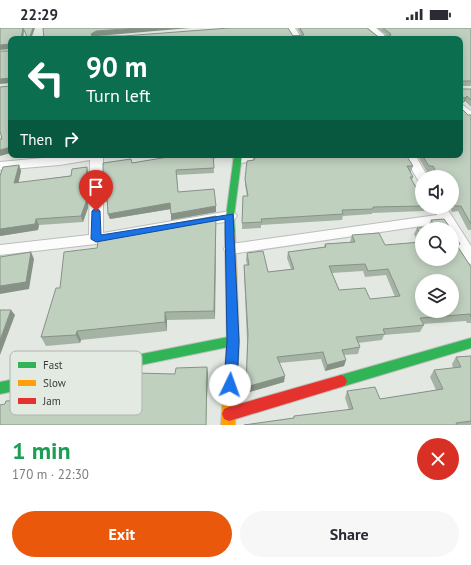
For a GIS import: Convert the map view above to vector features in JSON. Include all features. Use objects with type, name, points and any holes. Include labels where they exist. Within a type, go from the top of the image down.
[{"type":"street","points":[[372,28],[381,36]]},
{"type":"street","points":[[463,109],[471,117]]},
{"type":"street","points":[[0,166],[78,158]]},
{"type":"street","points":[[96,239],[97,158]]},
{"type":"street","points":[[228,425],[233,341],[230,216],[239,158]]},
{"type":"street","points":[[411,158],[418,170]]},
{"type":"street","points":[[231,249],[436,214]]},
{"type":"street","points":[[443,214],[471,258]]},
{"type":"street","points":[[0,250],[96,239],[230,216]]},
{"type":"street","points":[[142,359],[233,341]]},
{"type":"street","points":[[229,414],[471,343]]},
{"type":"street","points":[[0,388],[10,386]]},
{"type":"building","points":[[0,28],[23,28],[22,36],[8,36],[8,44],[0,45]]},
{"type":"building","points":[[23,28],[33,28],[30,36],[27,36]]},
{"type":"building","points":[[43,28],[138,28],[96,31],[91,34],[92,36],[44,36]]},
{"type":"building","points":[[229,28],[288,28],[293,36],[124,36]]},
{"type":"building","points":[[300,28],[367,28],[377,36],[293,36],[304,35]]},
{"type":"building","points":[[383,28],[471,28],[471,81],[463,81],[463,36],[390,36],[391,34]]},
{"type":"building","points":[[0,51],[8,51],[8,78],[0,79]]},
{"type":"building","points":[[8,86],[8,148],[0,150],[0,139],[2,139],[0,131],[0,87]]},
{"type":"building","points":[[463,89],[471,89],[471,100],[467,96],[463,98]]},
{"type":"building","points":[[463,110],[468,115],[471,115],[471,224],[461,206],[459,206],[459,170],[435,170],[433,166],[429,166],[424,158],[463,158]]},
{"type":"building","points":[[162,158],[213,158],[214,168],[176,170],[178,192],[214,189],[216,206],[171,214],[170,203],[108,214],[107,196],[103,197],[103,163],[131,159],[132,163]]},
{"type":"building","points":[[254,158],[408,158],[413,166],[407,166],[413,177],[410,177],[415,186],[415,206],[373,207],[373,209],[342,210],[343,214],[261,219],[262,222],[242,223],[243,196],[248,196],[245,179],[247,161],[254,160]]},
{"type":"building","points":[[19,165],[14,183],[71,176],[72,169],[87,167],[86,202],[81,216],[36,219],[35,224],[0,229],[0,176],[3,167]]},
{"type":"building","points":[[216,216],[214,311],[165,312],[165,322],[77,331],[76,335],[41,337],[56,288],[60,288],[64,252],[97,248],[99,236],[140,233],[140,229],[171,226],[171,224]]},
{"type":"building","points":[[444,219],[446,222],[432,222],[431,220]]},
{"type":"building","points":[[379,233],[385,245],[415,243],[415,266],[459,266],[459,249],[471,267],[471,317],[470,314],[459,315],[459,274],[415,274],[415,318],[420,318],[424,325],[383,329],[385,334],[356,337],[360,347],[342,350],[346,360],[327,365],[323,352],[277,357],[285,376],[246,387],[248,334],[244,265],[249,265],[247,253],[263,251],[268,272],[294,269],[288,252],[326,247],[325,244],[355,242],[352,235]],"holes":[[[365,264],[368,271],[388,269],[400,296],[370,299],[365,288],[339,290],[329,266]]]},
{"type":"building","points":[[31,252],[26,282],[0,286],[0,257]]},
{"type":"building","points":[[0,310],[11,310],[0,340]]},
{"type":"building","points":[[471,356],[471,421],[456,423],[457,425],[244,425],[294,418],[294,416],[353,409],[347,391],[375,387],[380,399],[443,389],[434,370],[461,367],[456,357]]},
{"type":"building","points":[[207,367],[206,425],[0,425],[0,405],[5,404],[6,401],[10,401],[10,415],[142,415],[142,373],[175,374],[176,368]]},
{"type":"traffic: fast","points":[[230,233],[230,216],[238,158]]},
{"type":"traffic: fast","points":[[142,359],[233,341]]},
{"type":"traffic: fast","points":[[341,381],[471,343]]},
{"type":"traffic: fast","points":[[0,388],[10,386]]},
{"type":"traffic: slow","points":[[228,425],[233,341],[230,233]]},
{"type":"traffic: jam","points":[[229,414],[341,381]]},
{"type":"route","points":[[96,211],[96,239],[230,216],[233,341],[230,385]]}]
